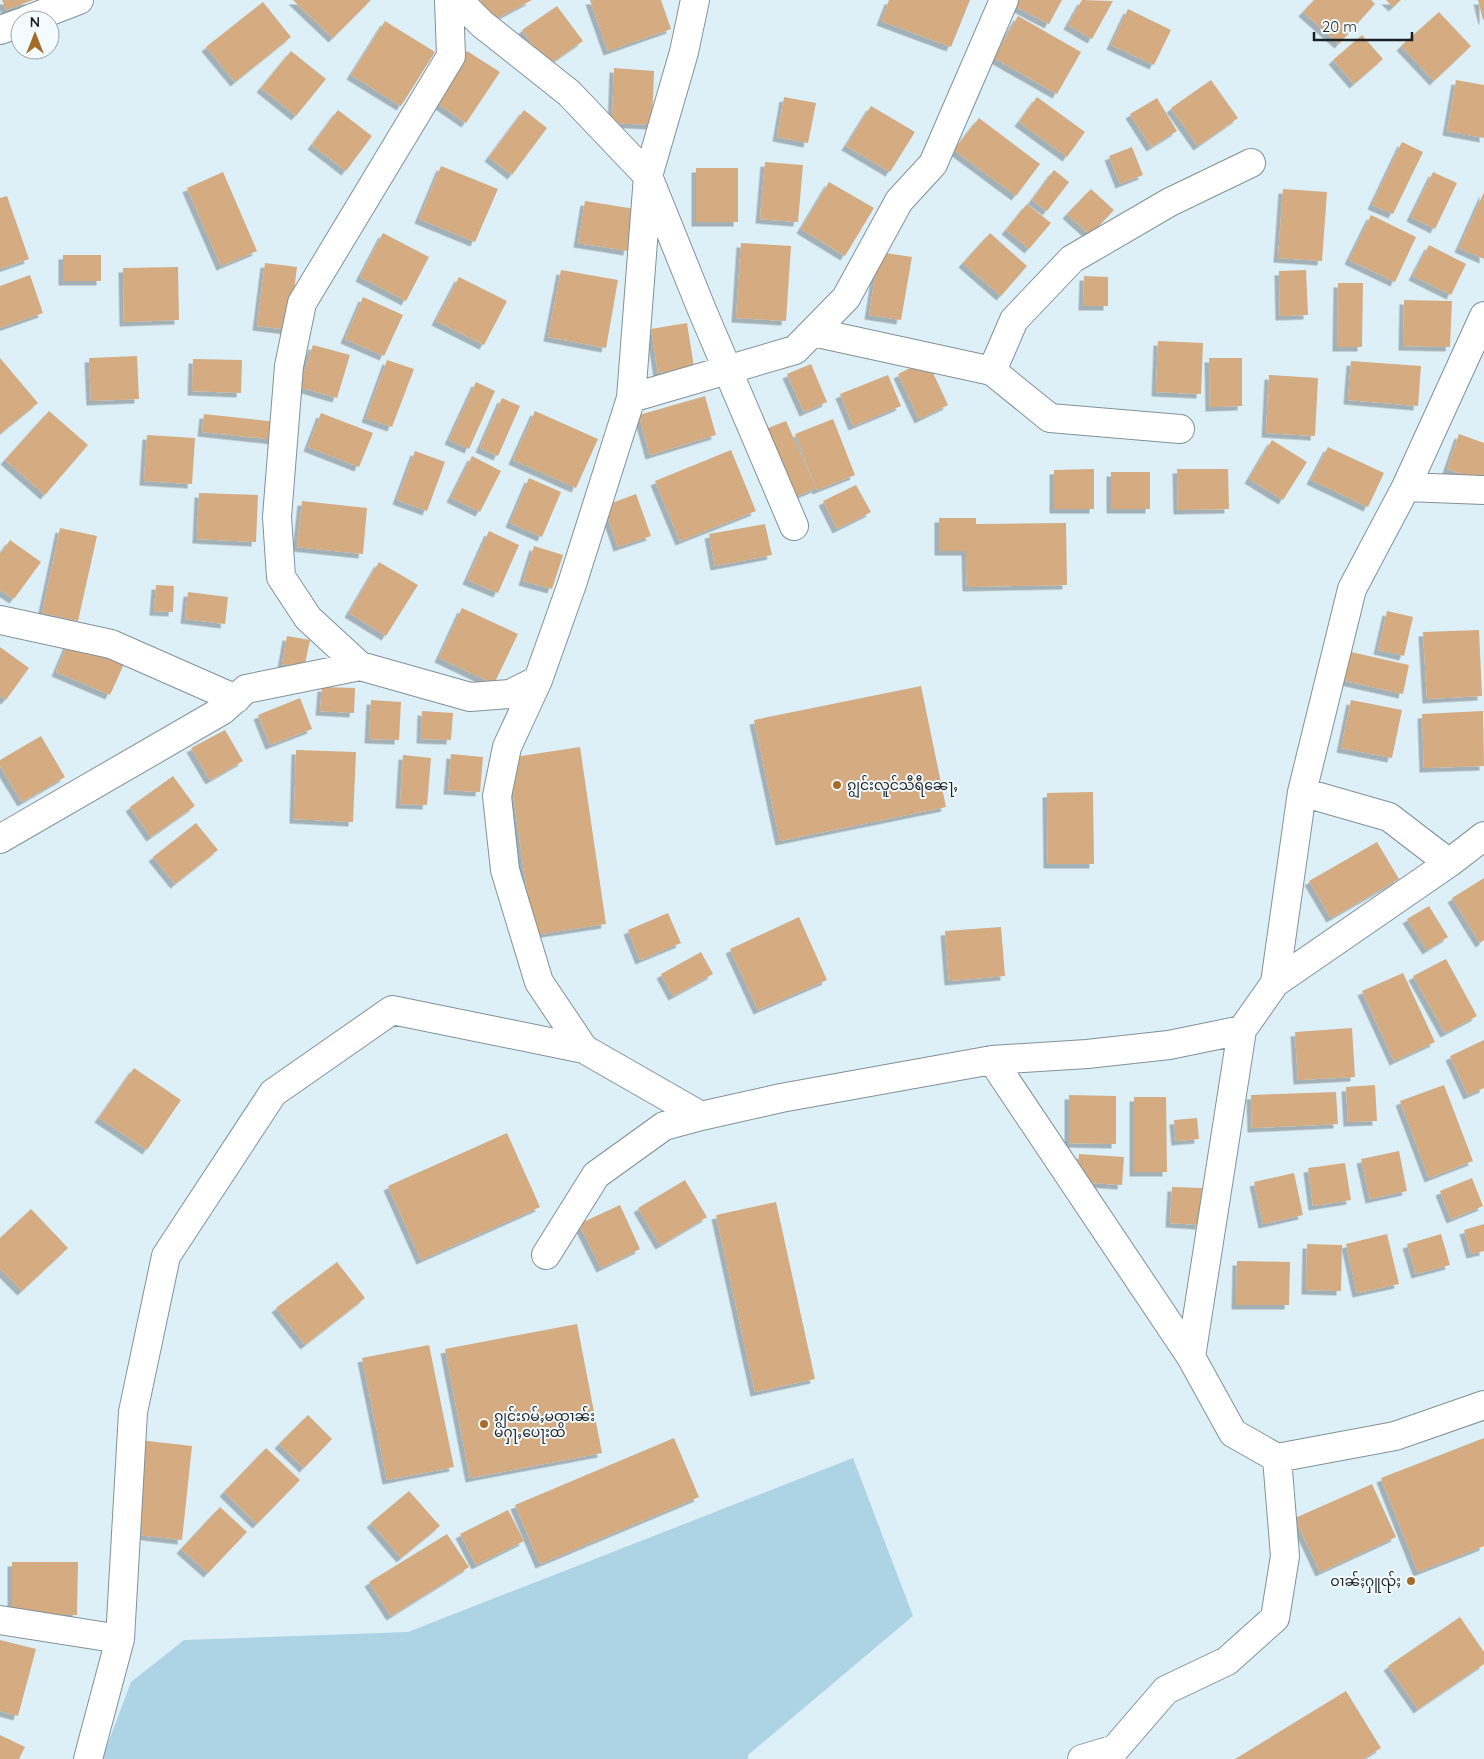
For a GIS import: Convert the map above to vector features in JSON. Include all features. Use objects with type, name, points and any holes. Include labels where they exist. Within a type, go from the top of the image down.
[{"type":"street","points":[[53,10],[79,0]]},
{"type":"street","points":[[449,0],[451,56],[302,303],[290,366],[277,517],[281,577],[308,618],[360,666],[470,697],[510,694],[538,680]]},
{"type":"street","points":[[458,0],[482,24],[569,93],[648,176],[794,526]]},
{"type":"street","points":[[584,1049],[539,982],[505,870],[496,796],[507,747],[538,680],[572,584],[631,398],[648,176],[684,52],[696,0]]},
{"type":"street","points":[[631,398],[795,350],[846,298],[899,201],[933,164],[1004,0]]},
{"type":"street","points":[[992,371],[1014,320],[1072,259],[1170,202],[1251,163]]},
{"type":"street","points":[[1275,983],[1302,792],[1352,589],[1406,487],[1484,316]]},
{"type":"street","points":[[813,332],[992,371],[1050,418],[1180,429]]},
{"type":"street","points":[[1406,487],[1484,490]]},
{"type":"street","points":[[0,620],[111,644],[236,699]]},
{"type":"street","points":[[0,839],[223,710],[246,690],[360,666]]},
{"type":"street","points":[[1302,792],[1389,817],[1449,863]]},
{"type":"street","points":[[1191,1357],[1242,1030],[1275,983],[1449,863],[1484,836]]},
{"type":"street","points":[[88,1759],[120,1639],[133,1412],[166,1256],[273,1093],[392,1010],[584,1049],[701,1116]]},
{"type":"street","points":[[546,1255],[596,1175],[664,1126],[781,1098],[992,1060],[1087,1054],[1160,1046],[1242,1030]]},
{"type":"street","points":[[992,1060],[1191,1357],[1234,1433],[1277,1458],[1395,1436],[1484,1405]]},
{"type":"street","points":[[1082,1759],[1115,1749],[1166,1690],[1228,1661],[1275,1618],[1285,1556],[1277,1458]]},
{"type":"street","points":[[0,1620],[120,1639]]},
{"type":"shaded area","points":[[853,1458],[913,1616],[748,1755],[748,1759],[102,1759],[131,1682],[184,1640],[408,1632]]},
{"type":"building","points":[[2,0],[33,0],[6,10]]},
{"type":"building","points":[[293,0],[371,0],[333,38]]},
{"type":"building","points":[[480,0],[532,0],[492,21]]},
{"type":"building","points":[[590,0],[661,0],[671,29],[608,51]]},
{"type":"building","points":[[889,0],[970,0],[951,47],[881,21]]},
{"type":"building","points":[[1013,0],[1062,0],[1049,24],[1011,4]]},
{"type":"building","points":[[1082,0],[1113,1],[1092,39],[1068,25]]},
{"type":"building","points":[[1314,0],[1371,0],[1375,4],[1339,44],[1303,12]]},
{"type":"building","points":[[1386,0],[1401,0],[1393,7]]},
{"type":"building","points":[[1478,0],[1484,0],[1484,20],[1483,20]]},
{"type":"building","points":[[263,2],[291,37],[235,82],[206,47]]},
{"type":"building","points":[[557,6],[583,41],[547,66],[522,30]]},
{"type":"building","points":[[1128,9],[1171,30],[1154,65],[1111,45]]},
{"type":"building","points":[[1439,12],[1471,46],[1434,81],[1401,46]]},
{"type":"building","points":[[1018,16],[1081,52],[1057,94],[994,58]]},
{"type":"building","points":[[385,21],[435,52],[401,106],[351,75]]},
{"type":"building","points":[[1362,35],[1383,59],[1354,84],[1333,60]]},
{"type":"building","points":[[291,51],[326,79],[296,116],[261,88]]},
{"type":"building","points":[[467,51],[500,72],[466,123],[434,101]]},
{"type":"building","points":[[614,68],[654,71],[652,125],[612,123]]},
{"type":"building","points":[[1211,80],[1238,118],[1198,146],[1171,108]]},
{"type":"building","points":[[1456,80],[1484,85],[1484,138],[1447,131]]},
{"type":"building","points":[[784,97],[816,103],[808,143],[777,137]]},
{"type":"building","points":[[1037,97],[1085,132],[1067,157],[1019,122]]},
{"type":"building","points":[[1157,98],[1177,131],[1151,147],[1130,114]]},
{"type":"building","points":[[871,106],[915,132],[890,172],[846,146]]},
{"type":"building","points":[[338,110],[372,136],[346,171],[312,145]]},
{"type":"building","points":[[524,110],[547,128],[512,175],[489,157]]},
{"type":"building","points":[[979,118],[1040,164],[1016,196],[954,150]]},
{"type":"building","points":[[1402,142],[1423,152],[1393,214],[1372,205]]},
{"type":"building","points":[[1132,147],[1143,175],[1120,184],[1109,156]]},
{"type":"building","points":[[765,162],[803,165],[798,222],[760,219]]},
{"type":"building","points":[[441,166],[498,189],[475,242],[419,219]]},
{"type":"building","points":[[696,168],[738,168],[738,222],[696,222]]},
{"type":"building","points":[[1054,170],[1069,182],[1047,211],[1032,200]]},
{"type":"building","points":[[223,172],[257,251],[221,266],[187,188]]},
{"type":"building","points":[[1433,172],[1457,183],[1435,229],[1411,217]]},
{"type":"building","points":[[829,182],[874,208],[845,256],[801,229]]},
{"type":"building","points":[[1091,189],[1114,210],[1090,235],[1067,214]]},
{"type":"building","points":[[1283,189],[1327,192],[1322,261],[1278,258]]},
{"type":"building","points":[[1484,192],[1484,259],[1459,248]]},
{"type":"building","points":[[7,196],[29,259],[0,269],[0,198]]},
{"type":"building","points":[[585,201],[635,209],[628,251],[578,243]]},
{"type":"building","points":[[1027,204],[1051,223],[1029,249],[1006,230]]},
{"type":"building","points":[[1371,215],[1416,237],[1395,282],[1349,260]]},
{"type":"building","points":[[383,233],[429,257],[406,301],[360,277]]},
{"type":"building","points":[[990,233],[1027,266],[1001,296],[963,263]]},
{"type":"building","points":[[741,243],[791,246],[786,321],[736,318]]},
{"type":"building","points":[[1429,245],[1466,264],[1451,295],[1413,276]]},
{"type":"building","points":[[879,252],[912,257],[901,320],[869,315]]},
{"type":"building","points":[[63,255],[101,255],[101,281],[63,281]]},
{"type":"building","points":[[265,263],[297,267],[289,330],[257,326]]},
{"type":"building","points":[[178,267],[179,320],[124,322],[123,268]]},
{"type":"building","points":[[561,270],[618,280],[606,348],[548,337]]},
{"type":"building","points":[[1306,270],[1308,315],[1280,316],[1279,271]]},
{"type":"building","points":[[30,275],[43,313],[0,328],[0,286]]},
{"type":"building","points":[[1084,276],[1108,277],[1108,306],[1083,306]]},
{"type":"building","points":[[459,277],[507,301],[484,345],[436,321]]},
{"type":"building","points":[[1338,283],[1363,283],[1362,347],[1337,347]]},
{"type":"building","points":[[363,297],[403,315],[384,356],[345,339]]},
{"type":"building","points":[[1404,300],[1452,301],[1450,347],[1403,346]]},
{"type":"building","points":[[687,323],[694,367],[658,373],[651,329]]},
{"type":"building","points":[[1158,341],[1203,343],[1201,394],[1156,392]]},
{"type":"building","points":[[313,345],[350,355],[337,398],[299,387]]},
{"type":"building","points":[[137,356],[139,399],[91,401],[89,358]]},
{"type":"building","points":[[0,358],[38,403],[0,434]]},
{"type":"building","points":[[1209,358],[1242,358],[1242,406],[1210,407]]},
{"type":"building","points":[[193,359],[242,360],[241,393],[192,391]]},
{"type":"building","points":[[387,360],[414,369],[392,427],[366,418]]},
{"type":"building","points":[[927,360],[948,405],[919,419],[898,374]]},
{"type":"building","points":[[1351,361],[1421,366],[1418,406],[1348,400]]},
{"type":"building","points":[[811,364],[827,402],[804,412],[787,374]]},
{"type":"building","points":[[888,375],[901,406],[853,426],[840,394]]},
{"type":"building","points":[[1269,375],[1318,378],[1315,436],[1266,433]]},
{"type":"building","points":[[476,382],[495,391],[469,449],[449,440]]},
{"type":"building","points":[[705,396],[716,435],[650,455],[639,415]]},
{"type":"building","points":[[502,398],[520,406],[498,456],[480,448]]},
{"type":"building","points":[[49,411],[88,445],[45,495],[5,460]]},
{"type":"building","points":[[535,411],[598,439],[576,488],[513,460]]},
{"type":"building","points":[[321,413],[373,433],[359,467],[308,447]]},
{"type":"building","points":[[204,414],[278,422],[276,440],[202,432]]},
{"type":"building","points":[[833,419],[855,475],[817,490],[795,434]]},
{"type":"building","points":[[786,421],[816,488],[793,498],[763,430]]},
{"type":"building","points":[[1459,434],[1484,443],[1484,482],[1447,469]]},
{"type":"building","points":[[147,435],[195,438],[192,484],[144,481]]},
{"type":"building","points":[[1272,440],[1307,462],[1283,500],[1249,479]]},
{"type":"building","points":[[1328,447],[1384,473],[1368,507],[1311,480]]},
{"type":"building","points":[[731,450],[756,511],[680,541],[655,481]]},
{"type":"building","points":[[415,451],[445,462],[427,511],[397,500]]},
{"type":"building","points":[[472,456],[501,471],[480,512],[451,498]]},
{"type":"building","points":[[1094,469],[1094,509],[1054,509],[1054,470]]},
{"type":"building","points":[[1177,469],[1228,469],[1229,509],[1178,510]]},
{"type":"building","points":[[1111,472],[1150,472],[1150,509],[1111,509]]},
{"type":"building","points":[[529,478],[561,492],[542,537],[510,523]]},
{"type":"building","points":[[856,485],[871,512],[837,529],[823,501]]},
{"type":"building","points":[[199,493],[258,495],[256,542],[197,539]]},
{"type":"building","points":[[636,494],[651,536],[618,547],[604,506]]},
{"type":"building","points":[[302,501],[367,508],[363,554],[297,547]]},
{"type":"building","points":[[939,518],[976,518],[976,524],[1066,523],[1067,585],[967,587],[966,551],[939,551]]},
{"type":"building","points":[[765,524],[772,555],[715,566],[709,534]]},
{"type":"building","points":[[60,528],[97,536],[78,621],[42,613]]},
{"type":"building","points":[[489,531],[519,545],[498,593],[467,580]]},
{"type":"building","points":[[10,540],[41,562],[14,599],[0,590],[0,554]]},
{"type":"building","points":[[534,546],[563,555],[552,589],[523,581]]},
{"type":"building","points":[[379,562],[418,585],[386,636],[349,613]]},
{"type":"building","points":[[156,585],[174,586],[173,612],[154,611]]},
{"type":"building","points":[[188,592],[228,597],[225,624],[185,619]]},
{"type":"building","points":[[462,608],[518,634],[494,684],[439,658]]},
{"type":"building","points":[[1387,611],[1413,617],[1404,656],[1378,650]]},
{"type":"building","points":[[1479,630],[1482,696],[1427,699],[1423,632]]},
{"type":"building","points":[[287,636],[310,640],[304,669],[282,664]]},
{"type":"building","points":[[69,641],[124,664],[110,695],[56,672]]},
{"type":"building","points":[[0,647],[29,668],[6,700],[0,696]]},
{"type":"building","points":[[1351,652],[1409,665],[1403,694],[1345,681]]},
{"type":"building","points":[[921,686],[946,807],[780,841],[754,720]]},
{"type":"building","points":[[322,687],[355,688],[354,713],[320,711]]},
{"type":"building","points":[[300,698],[312,729],[270,745],[258,715]]},
{"type":"building","points":[[371,700],[401,702],[399,740],[369,739]]},
{"type":"building","points":[[1351,700],[1402,710],[1392,758],[1341,748]]},
{"type":"building","points":[[422,711],[453,713],[451,740],[421,739]]},
{"type":"building","points":[[1483,711],[1484,766],[1424,768],[1422,714]]},
{"type":"building","points":[[225,730],[243,761],[210,780],[191,748]]},
{"type":"building","points":[[41,736],[65,777],[22,802],[0,766],[0,760]]},
{"type":"building","points":[[580,747],[606,924],[533,935],[508,758]]},
{"type":"building","points":[[296,750],[356,752],[353,822],[294,819]]},
{"type":"building","points":[[451,754],[483,757],[480,792],[448,790]]},
{"type":"building","points":[[403,755],[431,758],[427,805],[400,804]]},
{"type":"building","points":[[173,776],[195,806],[151,837],[130,807]]},
{"type":"building","points":[[1093,792],[1094,864],[1048,864],[1047,793]]},
{"type":"building","points":[[196,823],[218,850],[175,884],[153,857]]},
{"type":"building","points":[[1377,842],[1399,879],[1331,918],[1309,881]]},
{"type":"building","points":[[1484,878],[1484,940],[1480,943],[1452,898]]},
{"type":"building","points":[[1429,906],[1448,937],[1427,950],[1407,919]]},
{"type":"building","points":[[668,913],[681,943],[640,960],[628,930]]},
{"type":"building","points":[[799,917],[827,980],[758,1010],[730,949]]},
{"type":"building","points":[[1001,927],[1005,976],[949,981],[945,931]]},
{"type":"building","points":[[701,952],[713,974],[673,996],[661,974]]},
{"type":"building","points":[[1446,959],[1477,1016],[1445,1033],[1413,976]]},
{"type":"building","points":[[1403,973],[1435,1042],[1394,1061],[1362,991]]},
{"type":"building","points":[[1352,1028],[1355,1077],[1298,1080],[1295,1032]]},
{"type":"building","points":[[1484,1040],[1484,1088],[1468,1095],[1450,1056]]},
{"type":"building","points":[[134,1068],[181,1100],[147,1150],[99,1118]]},
{"type":"building","points":[[1375,1085],[1377,1121],[1348,1122],[1346,1087]]},
{"type":"building","points":[[1444,1085],[1473,1161],[1429,1178],[1400,1101]]},
{"type":"building","points":[[1336,1092],[1338,1124],[1252,1128],[1251,1095]]},
{"type":"building","points":[[1069,1095],[1116,1096],[1116,1144],[1069,1143]]},
{"type":"building","points":[[1134,1097],[1166,1097],[1167,1172],[1134,1172]]},
{"type":"building","points":[[1197,1118],[1199,1139],[1176,1141],[1174,1120]]},
{"type":"building","points":[[507,1133],[540,1207],[421,1260],[388,1186]]},
{"type":"building","points":[[1399,1151],[1407,1191],[1370,1199],[1361,1159]]},
{"type":"building","points":[[1079,1154],[1124,1157],[1122,1185],[1077,1182]]},
{"type":"building","points":[[1345,1163],[1351,1200],[1313,1206],[1308,1168]]},
{"type":"building","points":[[1294,1173],[1303,1215],[1263,1224],[1254,1182]]},
{"type":"building","points":[[1472,1178],[1483,1206],[1451,1219],[1440,1191]]},
{"type":"building","points":[[685,1180],[707,1217],[660,1245],[638,1208]]},
{"type":"building","points":[[1172,1187],[1202,1188],[1200,1225],[1170,1223]]},
{"type":"building","points":[[776,1202],[815,1379],[755,1392],[716,1215]]},
{"type":"building","points":[[620,1205],[640,1249],[601,1268],[579,1224]]},
{"type":"building","points":[[31,1209],[68,1248],[22,1291],[0,1269],[0,1238]]},
{"type":"building","points":[[1484,1224],[1484,1251],[1471,1254],[1464,1230]]},
{"type":"building","points":[[1387,1234],[1399,1284],[1357,1293],[1346,1244]]},
{"type":"building","points":[[1441,1234],[1450,1265],[1416,1274],[1407,1244]]},
{"type":"building","points":[[1307,1244],[1342,1245],[1341,1291],[1306,1290]]},
{"type":"building","points":[[1237,1261],[1290,1262],[1289,1305],[1236,1305]]},
{"type":"building","points":[[337,1262],[365,1298],[305,1345],[276,1308]]},
{"type":"building","points":[[577,1324],[602,1453],[470,1478],[445,1349]]},
{"type":"building","points":[[429,1345],[454,1467],[387,1480],[362,1358]]},
{"type":"building","points":[[308,1415],[332,1439],[304,1468],[279,1444]]},
{"type":"building","points":[[674,1438],[699,1497],[540,1564],[515,1505]]},
{"type":"building","points":[[1484,1438],[1484,1546],[1418,1572],[1381,1478]]},
{"type":"building","points":[[139,1440],[192,1446],[182,1540],[130,1534]]},
{"type":"building","points":[[266,1448],[300,1480],[257,1524],[224,1492]]},
{"type":"building","points":[[1372,1484],[1396,1537],[1320,1572],[1295,1518]]},
{"type":"building","points":[[409,1491],[440,1526],[401,1558],[371,1523]]},
{"type":"building","points":[[220,1507],[247,1532],[208,1573],[181,1549]]},
{"type":"building","points":[[508,1510],[524,1541],[476,1565],[460,1534]]},
{"type":"building","points":[[447,1534],[469,1567],[391,1616],[369,1582]]},
{"type":"building","points":[[12,1562],[78,1562],[77,1615],[12,1614]]},
{"type":"building","points":[[1460,1617],[1484,1652],[1484,1664],[1418,1709],[1388,1666]]},
{"type":"building","points":[[0,1640],[36,1649],[18,1716],[0,1711]]},
{"type":"building","points":[[1346,1691],[1381,1748],[1363,1759],[1235,1759]]},
{"type":"building","points":[[0,1735],[25,1747],[19,1759],[0,1759]]},
{"type":"place","name":"ၵျွင်းလူင်သီရီၼေႃႇ","points":[[837,785]]},
{"type":"place","name":"ၵျွင်းၵမ်ႇမထၢၼ်း မႁႃႇပေႃးထိ","points":[[484,1424]]},
{"type":"place","name":"ဝၢၼ်ႈႁူၺ်ႈ","points":[[1411,1581]]}]
